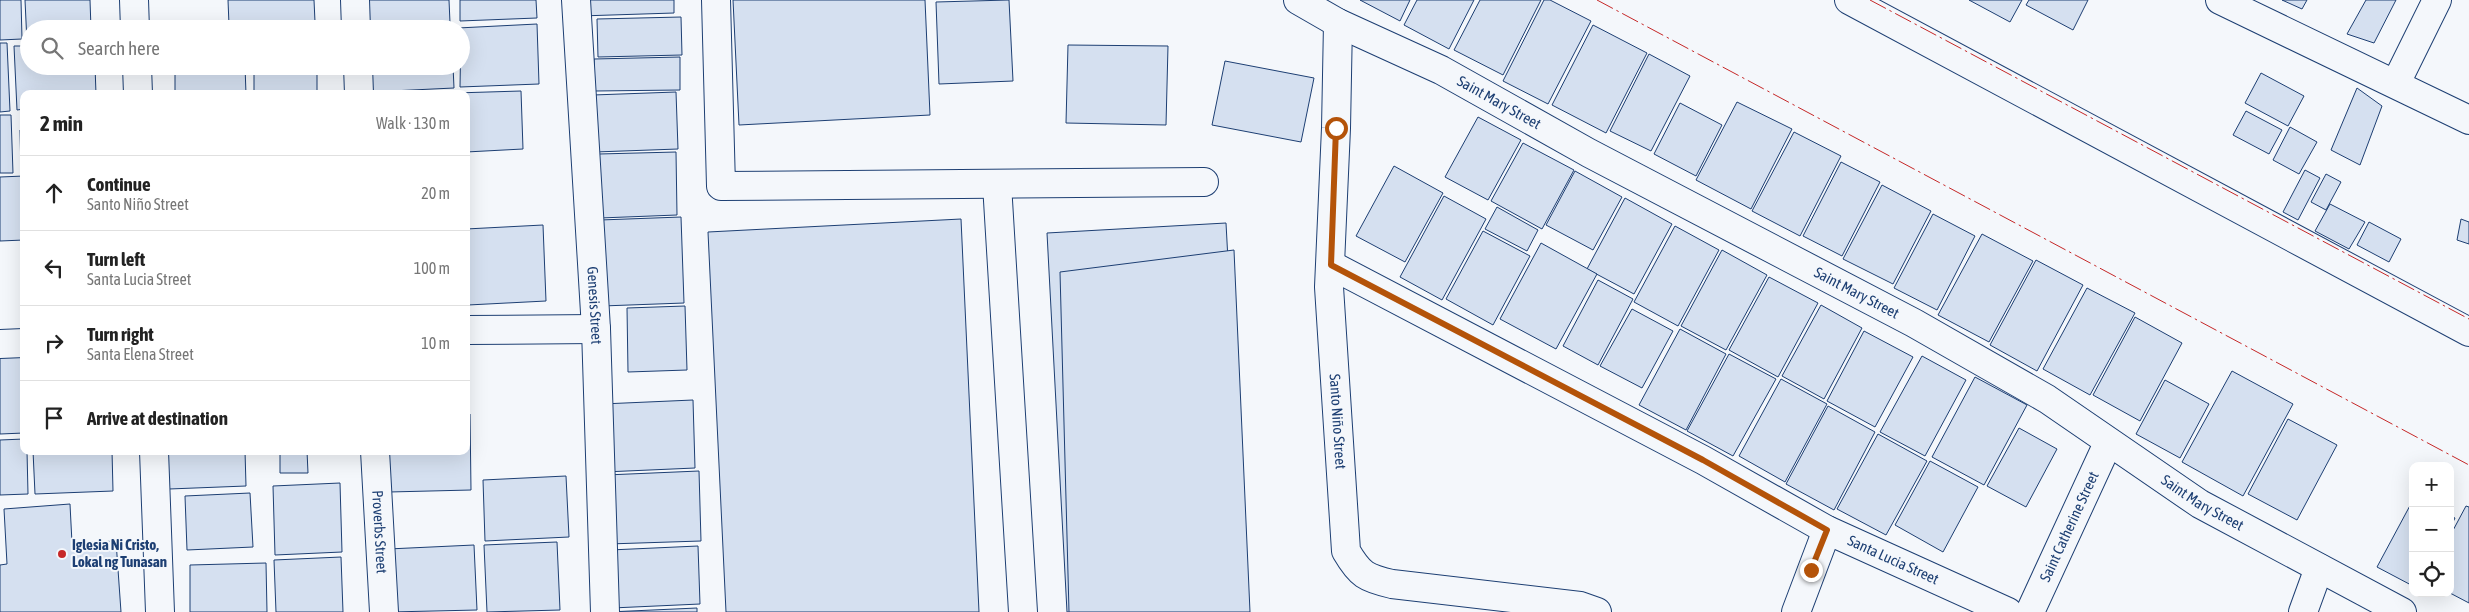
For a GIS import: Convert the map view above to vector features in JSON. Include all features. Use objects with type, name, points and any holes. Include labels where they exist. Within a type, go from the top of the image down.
[{"type":"street","points":[[134,0],[135,20]]},
{"type":"street","points":[[355,0],[356,20]]},
{"type":"street","name":"Genesis Street","points":[[576,0],[596,329],[605,612]]},
{"type":"street","points":[[716,0],[721,186],[1204,182]]},
{"type":"street","name":"Saint Mary Street","points":[[1298,0],[1338,23],[1441,70],[1589,153],[1914,323],[2047,399],[2108,443],[2200,504],[2402,612]]},
{"type":"street","points":[[1849,0],[2469,332]]},
{"type":"street","points":[[2220,0],[2396,83],[2469,120]]},
{"type":"street","points":[[2396,83],[2437,0]]},
{"type":"street","name":"Santo Niño Street","points":[[1338,23],[1329,287],[1346,551],[1355,566],[1369,578],[1392,584],[1580,606],[1597,612]]},
{"type":"street","points":[[137,75],[138,90]]},
{"type":"street","points":[[358,75],[359,90]]},
{"type":"street","points":[[997,184],[1023,612]]},
{"type":"street","name":"Santa Lucia Street","points":[[1331,265],[1703,460],[1827,530],[2008,612]]},
{"type":"street","points":[[470,330],[596,329]]},
{"type":"street","points":[[0,344],[20,343]]},
{"type":"street","name":"Saint Catherine Street","points":[[2030,612],[2108,443]]},
{"type":"street","points":[[154,455],[160,612]]},
{"type":"street","name":"Proverbs Street","points":[[375,455],[384,612]]},
{"type":"street","points":[[1796,612],[1827,530]]},
{"type":"street","points":[[2303,612],[2319,568]]},
{"type":"building","points":[[0,0],[21,0],[20,39],[0,40]]},
{"type":"building","points":[[25,0],[90,0],[91,20],[26,20]]},
{"type":"building","points":[[228,0],[314,0],[315,20],[229,20]]},
{"type":"building","points":[[362,0],[449,0],[450,20],[363,20]]},
{"type":"building","points":[[460,0],[536,0],[537,18],[460,20]]},
{"type":"building","points":[[580,0],[674,0],[674,13],[580,16]]},
{"type":"building","points":[[733,0],[925,0],[930,115],[739,125]]},
{"type":"building","points":[[1009,0],[1013,81],[939,84],[936,2]]},
{"type":"building","points":[[1360,0],[1410,0],[1400,21]]},
{"type":"building","points":[[1417,0],[1474,0],[1449,49],[1404,25]]},
{"type":"building","points":[[1480,0],[1541,0],[1503,75],[1454,50]]},
{"type":"building","points":[[1544,0],[1550,0],[1591,21],[1548,104],[1503,81]]},
{"type":"building","points":[[1969,0],[2022,0],[2010,22]]},
{"type":"building","points":[[2029,0],[2088,0],[2073,30],[2026,5]]},
{"type":"building","points":[[2282,0],[2307,0],[2302,9]]},
{"type":"building","points":[[2366,0],[2396,0],[2374,43],[2347,34]]},
{"type":"building","points":[[681,17],[682,55],[598,57],[597,19]]},
{"type":"building","points":[[537,24],[539,84],[460,87],[460,75],[470,75],[470,27]]},
{"type":"building","points":[[1593,25],[1647,53],[1606,133],[1552,105]]},
{"type":"building","points":[[0,43],[7,43],[10,111],[0,112]]},
{"type":"building","points":[[1068,45],[1168,46],[1166,125],[1066,123]]},
{"type":"building","points":[[14,46],[20,46],[20,75],[95,75],[96,90],[20,90],[20,110],[17,110]]},
{"type":"building","points":[[1649,54],[1690,76],[1651,151],[1610,131]]},
{"type":"building","points":[[680,57],[680,90],[595,91],[594,59]]},
{"type":"building","points":[[1225,61],[1314,78],[1301,142],[1212,125]]},
{"type":"building","points":[[2261,73],[2304,96],[2288,126],[2245,103]]},
{"type":"building","points":[[175,75],[245,75],[246,90],[175,90]]},
{"type":"building","points":[[254,75],[317,75],[317,90],[254,90]]},
{"type":"building","points":[[369,75],[453,75],[454,88],[370,90]]},
{"type":"building","points":[[2357,88],[2382,106],[2360,165],[2331,150]]},
{"type":"building","points":[[521,91],[523,149],[470,152],[470,93]]},
{"type":"building","points":[[676,92],[678,149],[595,152],[593,95]]},
{"type":"building","points":[[1737,102],[1792,129],[1751,209],[1696,180]]},
{"type":"building","points":[[1680,103],[1722,125],[1696,176],[1654,154]]},
{"type":"building","points":[[2246,111],[2282,130],[2269,154],[2233,135]]},
{"type":"building","points":[[0,115],[11,115],[13,173],[0,173]]},
{"type":"building","points":[[1478,117],[1521,140],[1488,200],[1445,177]]},
{"type":"building","points":[[2290,127],[2317,142],[2299,174],[2273,160]]},
{"type":"building","points":[[1794,132],[1841,156],[1800,236],[1752,211]]},
{"type":"building","points":[[1523,143],[1574,170],[1542,229],[1491,201]]},
{"type":"building","points":[[676,152],[677,215],[600,218],[599,154]]},
{"type":"building","points":[[1841,162],[1880,182],[1842,256],[1803,236]]},
{"type":"building","points":[[1394,166],[1443,193],[1405,262],[1356,236]]},
{"type":"building","points":[[2305,170],[2320,178],[2298,220],[2283,212]]},
{"type":"building","points":[[1575,171],[1622,197],[1593,250],[1546,225]]},
{"type":"building","points":[[2326,174],[2341,182],[2326,210],[2311,202]]},
{"type":"building","points":[[20,176],[20,240],[0,241],[0,177]]},
{"type":"building","points":[[1882,185],[1931,211],[1893,284],[1843,259]]},
{"type":"building","points":[[1444,196],[1486,219],[1442,300],[1400,277]]},
{"type":"building","points":[[1625,198],[1672,224],[1634,294],[1587,269]]},
{"type":"building","points":[[2330,204],[2365,222],[2349,249],[2315,231]]},
{"type":"building","points":[[1497,207],[1538,230],[1527,251],[1485,229]]},
{"type":"building","points":[[1933,214],[1975,236],[1937,310],[1894,288]]},
{"type":"building","points":[[681,217],[684,303],[602,306],[600,220]]},
{"type":"building","points":[[961,219],[979,612],[726,612],[708,232]]},
{"type":"building","points":[[2461,219],[2469,222],[2469,244],[2457,240]]},
{"type":"building","points":[[2369,222],[2401,239],[2389,262],[2357,245]]},
{"type":"building","points":[[1226,223],[1247,612],[1067,612],[1047,233]]},
{"type":"building","points":[[543,225],[546,301],[470,305],[470,229]]},
{"type":"building","points":[[1675,226],[1719,250],[1678,326],[1634,302]]},
{"type":"building","points":[[1483,231],[1530,256],[1493,325],[1446,299]]},
{"type":"building","points":[[1982,234],[2033,261],[1989,342],[1938,315]]},
{"type":"building","points":[[1541,243],[1597,274],[1556,349],[1500,319]]},
{"type":"building","points":[[1234,250],[1250,612],[1069,612],[1060,272]]},
{"type":"building","points":[[1722,250],[1767,275],[1726,350],[1681,326]]},
{"type":"building","points":[[2036,260],[2083,285],[2037,371],[1990,345]]},
{"type":"building","points":[[1769,277],[1818,303],[1778,377],[1729,350]]},
{"type":"building","points":[[1598,280],[1633,299],[1598,365],[1563,346]]},
{"type":"building","points":[[2087,288],[2135,313],[2090,395],[2043,369]]},
{"type":"building","points":[[1821,305],[1862,328],[1824,399],[1782,376]]},
{"type":"building","points":[[685,306],[687,370],[628,372],[627,308]]},
{"type":"building","points":[[1632,309],[1673,331],[1642,388],[1600,366]]},
{"type":"building","points":[[2135,317],[2182,343],[2140,421],[2093,395]]},
{"type":"building","points":[[1680,329],[1726,354],[1686,430],[1639,405]]},
{"type":"building","points":[[1864,331],[1913,357],[1875,427],[1827,401]]},
{"type":"building","points":[[20,350],[20,433],[0,434],[0,351]]},
{"type":"building","points":[[1729,354],[1776,379],[1733,456],[1687,431]]},
{"type":"building","points":[[1922,356],[1966,380],[1925,456],[1880,432]]},
{"type":"building","points":[[2232,371],[2293,404],[2243,496],[2182,462]]},
{"type":"building","points":[[1975,377],[2027,405],[1984,485],[1932,457]]},
{"type":"building","points":[[1781,379],[1827,404],[1785,482],[1739,456]]},
{"type":"building","points":[[2165,380],[2209,404],[2180,458],[2136,434]]},
{"type":"building","points":[[693,400],[695,468],[604,472],[602,404]]},
{"type":"building","points":[[1828,406],[1875,432],[1834,510],[1786,484]]},
{"type":"building","points":[[470,414],[471,490],[389,492],[389,455],[470,455]]},
{"type":"building","points":[[2288,419],[2337,445],[2297,520],[2248,494]]},
{"type":"building","points":[[2019,428],[2057,449],[2026,507],[1987,486]]},
{"type":"building","points":[[1878,434],[1927,461],[1886,535],[1837,509]]},
{"type":"building","points":[[20,439],[20,455],[27,455],[28,494],[0,495],[0,440]]},
{"type":"building","points":[[33,455],[112,455],[113,491],[35,494]]},
{"type":"building","points":[[167,455],[245,455],[246,486],[169,489]]},
{"type":"building","points":[[280,455],[307,455],[308,473],[280,473]]},
{"type":"building","points":[[1930,461],[1978,487],[1943,552],[1895,525]]},
{"type":"building","points":[[699,471],[701,541],[608,544],[606,475]]},
{"type":"building","points":[[566,476],[569,537],[485,541],[483,480]]},
{"type":"building","points":[[340,483],[342,552],[275,555],[273,486]]},
{"type":"building","points":[[250,493],[253,547],[187,550],[185,496]]},
{"type":"building","name":"Iglesia Ni Cristo, Lokal ng Tunasan","points":[[70,504],[72,543],[116,541],[121,612],[0,612],[0,565],[7,564],[4,509]]},
{"type":"building","points":[[2466,506],[2469,507],[2469,603],[2454,595],[2454,528]]},
{"type":"building","points":[[2409,507],[2409,584],[2377,567]]},
{"type":"building","points":[[557,542],[560,610],[487,612],[484,545]]},
{"type":"building","points":[[474,545],[477,610],[390,612],[388,549]]},
{"type":"building","points":[[698,546],[700,604],[612,608],[610,550]]},
{"type":"building","points":[[341,557],[343,612],[276,612],[274,560]]},
{"type":"building","points":[[266,563],[267,612],[190,612],[190,565]]},
{"type":"building","points":[[697,608],[697,612],[608,612]]},
{"type":"power","points":[[1597,0],[2469,465]]},
{"type":"power","points":[[1870,0],[2469,319]]},
{"type":"place","name":"Iglesia Ni Cristo, Lokal ng Tunasan","points":[[62,554]]},
{"type":"route","points":[[1336,128],[1331,265],[1703,460],[1827,530],[1811,570]]}]
